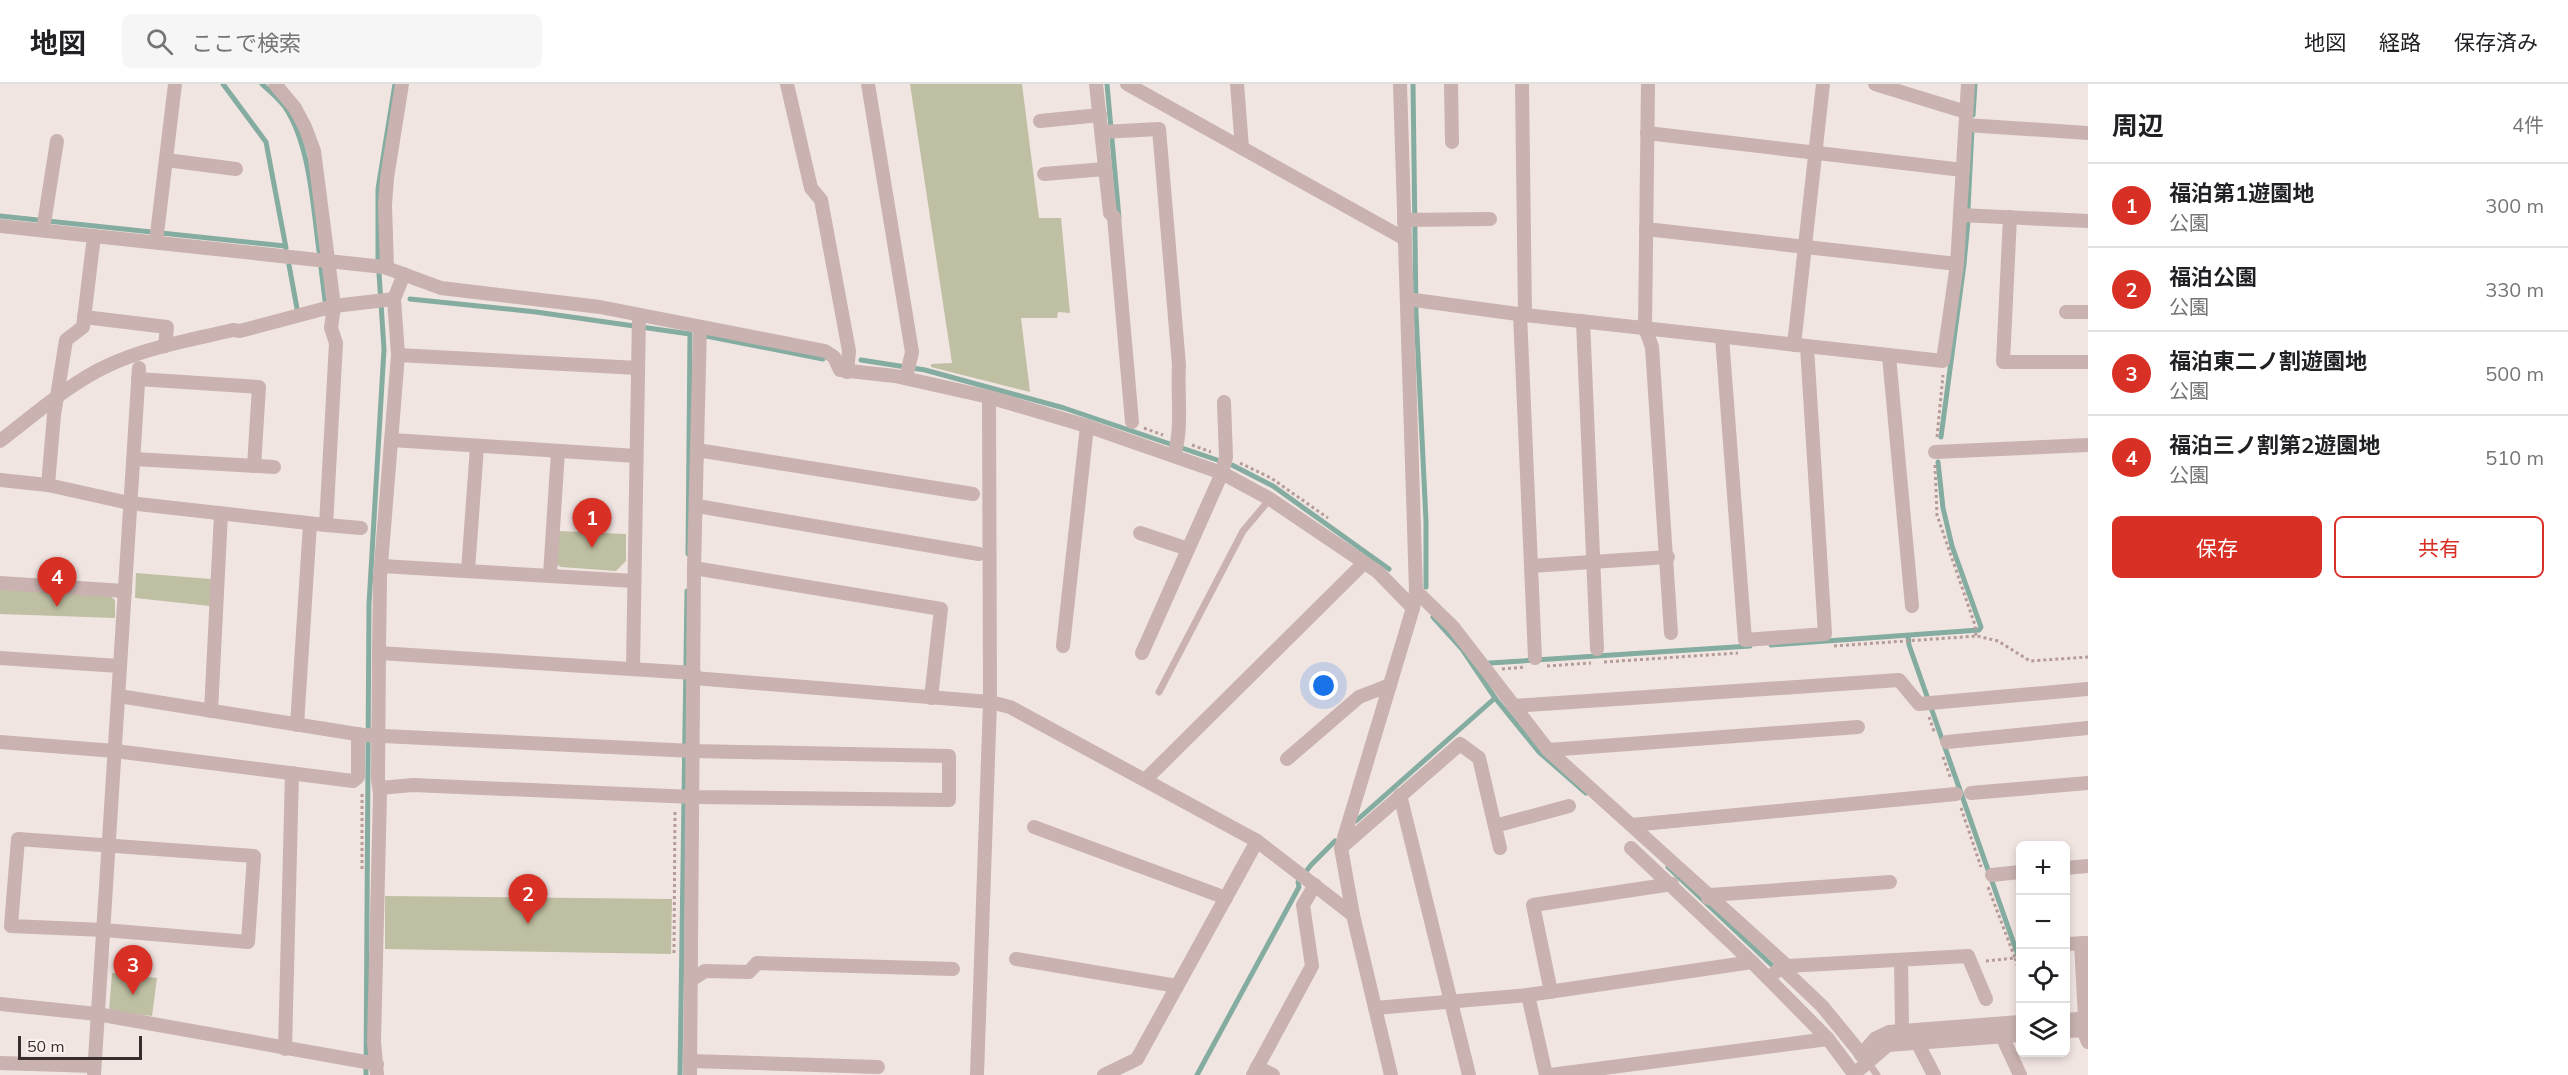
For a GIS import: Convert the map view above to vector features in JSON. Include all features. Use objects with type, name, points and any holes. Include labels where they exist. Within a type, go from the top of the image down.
[{"type":"street","points":[[157,236],[175,84]]},
{"type":"street","points":[[275,84],[295,108],[314,151],[328,261],[331,328],[336,343],[326,525]]},
{"type":"street","points":[[381,267],[387,178],[402,84]]},
{"type":"street","points":[[787,84],[811,188],[821,200],[849,351],[847,372]]},
{"type":"street","points":[[868,84],[910,356],[906,376]]},
{"type":"street","points":[[1096,84],[1100,115],[1108,132],[1105,169],[1110,213],[1114,217],[1132,422]]},
{"type":"street","points":[[1127,84],[1405,239]]},
{"type":"street","points":[[1237,84],[1242,148]]},
{"type":"street","points":[[1391,1075],[1353,915],[1341,848],[1413,608],[1416,591],[1413,300],[1405,239],[1412,220],[1400,84]]},
{"type":"street","points":[[1450,84],[1452,142]]},
{"type":"street","points":[[1522,84],[1522,315],[1530,566],[1537,664]]},
{"type":"street","points":[[1648,84],[1645,328],[1652,347],[1668,557],[1671,633]]},
{"type":"street","points":[[1722,337],[1745,640],[1825,634],[1801,346],[1806,247],[1823,84]]},
{"type":"street","points":[[1875,84],[1966,119],[2088,133]]},
{"type":"street","points":[[1413,300],[1522,315],[1942,361],[1958,264],[1968,84]]},
{"type":"street","points":[[1040,121],[1100,115]]},
{"type":"street","points":[[1108,132],[1159,129],[1179,365],[1176,449]]},
{"type":"street","points":[[1647,133],[1963,170]]},
{"type":"street","points":[[44,223],[57,141]]},
{"type":"street","points":[[166,160],[236,169]]},
{"type":"street","points":[[1044,174],[1105,169]]},
{"type":"street","points":[[1960,215],[2088,221]]},
{"type":"street","points":[[2010,217],[2003,362],[2088,362]]},
{"type":"street","points":[[1412,220],[1490,219]]},
{"type":"street","points":[[0,226],[44,223],[94,236],[157,236],[381,267],[441,288],[600,307],[639,322],[825,351],[834,357],[840,370],[906,376],[1176,449],[1223,466],[1378,572],[1413,608]]},
{"type":"street","points":[[1646,229],[1958,264]]},
{"type":"street","points":[[48,485],[66,340],[83,327],[94,236]]},
{"type":"street","points":[[0,441],[57,398],[108,366],[165,346],[233,330],[240,331],[331,307],[386,299],[404,274]]},
{"type":"street","points":[[0,742],[115,751],[353,781],[358,777],[368,735],[379,653],[382,566],[398,355],[386,299]]},
{"type":"street","points":[[2066,312],[2088,312]]},
{"type":"street","points":[[84,317],[167,327],[165,346]]},
{"type":"street","points":[[1583,321],[1597,649]]},
{"type":"street","points":[[633,668],[639,322]]},
{"type":"street","points":[[700,333],[697,506],[683,796],[691,980],[690,1068],[878,1067]]},
{"type":"street","points":[[398,355],[638,368]]},
{"type":"street","points":[[1889,356],[1912,606]]},
{"type":"street","points":[[0,1063],[94,1071],[138,374],[259,387],[254,466]]},
{"type":"street","points":[[977,1075],[990,702],[989,397]]},
{"type":"street","points":[[1142,653],[1223,466],[1224,402]]},
{"type":"street","points":[[1063,646],[1088,426]]},
{"type":"street","points":[[392,440],[636,456]]},
{"type":"street","points":[[1935,452],[2088,445]]},
{"type":"street","points":[[468,570],[477,447]]},
{"type":"street","points":[[698,450],[973,494]]},
{"type":"street","points":[[550,575],[558,451]]},
{"type":"street","points":[[134,459],[274,467]]},
{"type":"street","points":[[0,480],[48,485],[129,503],[361,528]]},
{"type":"street","points":[[697,506],[979,554]]},
{"type":"street","points":[[211,711],[221,514]]},
{"type":"street","points":[[297,725],[310,524]]},
{"type":"street","points":[[1140,533],[1188,549]]},
{"type":"street","points":[[1530,566],[1668,557]]},
{"type":"street","points":[[1145,780],[1364,562]]},
{"type":"street","points":[[382,566],[634,581]]},
{"type":"street","points":[[694,568],[941,609],[932,698]]},
{"type":"street","points":[[0,583],[125,591]]},
{"type":"street","points":[[1416,591],[1453,627],[1548,750],[1632,825],[1704,902],[1778,971],[1822,1006],[1861,1064]]},
{"type":"street","points":[[379,653],[633,668],[990,702],[1010,707],[1257,841],[1353,915]]},
{"type":"street","points":[[0,658],[119,666]]},
{"type":"street","points":[[1513,706],[1899,680],[1925,704],[2088,689]]},
{"type":"street","points":[[1287,759],[1359,697],[1390,685]]},
{"type":"street","points":[[118,696],[368,735],[686,750],[949,756],[949,800],[683,796],[413,785],[380,788]]},
{"type":"street","points":[[1548,750],[1857,727]]},
{"type":"street","points":[[1945,749],[2088,728]]},
{"type":"street","points":[[0,1004],[97,1014],[371,1066],[374,1042],[380,788],[368,735]]},
{"type":"street","points":[[1341,848],[1460,744],[1479,758],[1500,848]]},
{"type":"street","points":[[285,1049],[292,773]]},
{"type":"street","points":[[1971,793],[2088,783]]},
{"type":"street","points":[[1632,825],[1956,794]]},
{"type":"street","points":[[1400,795],[1469,1075]]},
{"type":"street","points":[[1495,826],[1569,806]]},
{"type":"street","points":[[1034,827],[1226,898]]},
{"type":"street","points":[[18,839],[110,846],[254,856],[248,942],[104,930],[11,926],[18,839]]},
{"type":"street","points":[[1109,1074],[1137,1059],[1257,841]]},
{"type":"street","points":[[1631,848],[1672,884],[1704,902],[1752,962]]},
{"type":"street","points":[[2070,868],[2088,866]]},
{"type":"street","points":[[1986,874],[2016,872]]},
{"type":"street","points":[[1273,1075],[1255,1071],[1312,966],[1303,905],[1307,879]]},
{"type":"street","points":[[1704,902],[1890,882]]},
{"type":"street","points":[[1551,992],[1533,905],[1672,884]]},
{"type":"street","points":[[2070,944],[2085,943],[2087,1018],[2070,1020]]},
{"type":"street","points":[[1375,1008],[1528,995],[1752,962],[1778,971],[1968,956],[1986,999]]},
{"type":"street","points":[[1016,958],[1177,986]]},
{"type":"street","points":[[1901,960],[1902,1030]]},
{"type":"street","points":[[691,980],[705,971],[749,972],[757,963],[953,969]]},
{"type":"street","points":[[1778,971],[1828,1039],[1861,1064]]},
{"type":"street","points":[[1528,995],[1548,1075],[1828,1039]]},
{"type":"street","points":[[1861,1064],[1876,1038],[1889,1032],[2016,1022]]},
{"type":"street","points":[[2070,1031],[2083,1030],[2088,1042]]},
{"type":"street","points":[[1861,1064],[1888,1045],[2016,1035]]},
{"type":"street","points":[[2002,1036],[2020,1075]]},
{"type":"street","points":[[1917,1042],[1934,1075]]},
{"type":"lane","points":[[1158,692],[1243,531],[1270,499]]},
{"type":"lane","points":[[1861,1064],[1877,1075]]},
{"type":"path","points":[[1942,361],[1934,473],[1938,515],[1975,632]]},
{"type":"path","points":[[1824,647],[1913,641],[1975,632],[1998,641],[2030,661],[2088,657]]},
{"type":"path","points":[[1483,666],[1742,652]]},
{"type":"path","points":[[1925,704],[1935,735]]},
{"type":"path","points":[[1945,749],[1956,794],[2016,961]]},
{"type":"path","points":[[674,962],[683,796]]},
{"type":"path","points":[[1971,963],[2015,958]]},
{"type":"green space","points":[[910,84],[1022,84],[1039,218],[1061,218],[1070,313],[1058,312],[1057,318],[1021,318],[1030,392],[931,367],[931,364],[952,363]]},
{"type":"green space","points":[[558,531],[626,534],[626,561],[616,571],[561,567],[556,564]]},
{"type":"green space","points":[[136,573],[211,579],[210,606],[135,598]]},
{"type":"green space","points":[[0,589],[110,596],[115,600],[115,618],[0,614]]},
{"type":"green space","points":[[385,896],[672,899],[671,954],[385,949]]},
{"type":"green space","points":[[112,973],[157,978],[152,1016],[109,1011]]},
{"type":"waterway","points":[[223,84],[266,142],[286,248]]},
{"type":"waterway","points":[[262,84],[285,107],[300,139],[309,176],[319,251]]},
{"type":"waterway","points":[[366,1075],[369,604],[384,349],[378,258],[378,189],[395,84]]},
{"type":"waterway","points":[[1107,84],[1119,218]]},
{"type":"waterway","points":[[1413,84],[1416,313],[1426,521],[1426,587]]},
{"type":"waterway","points":[[1973,115],[1975,84]]},
{"type":"waterway","points":[[1968,209],[1972,129]]},
{"type":"waterway","points":[[0,216],[285,246]]},
{"type":"waterway","points":[[1941,437],[1968,221]]},
{"type":"waterway","points":[[289,265],[298,314]]},
{"type":"waterway","points":[[321,268],[326,308]]},
{"type":"waterway","points":[[410,299],[536,312],[690,334],[688,554]]},
{"type":"waterway","points":[[701,335],[823,359]]},
{"type":"waterway","points":[[861,360],[925,370],[1064,408],[1232,465],[1273,486],[1389,569]]},
{"type":"waterway","points":[[1771,645],[1979,630],[1981,627],[1952,546],[1943,508],[1938,462]]},
{"type":"waterway","points":[[680,1075],[687,591]]},
{"type":"waterway","points":[[1433,617],[1462,649],[1495,698],[1539,752],[1586,793]]},
{"type":"waterway","points":[[1908,636],[1909,645],[2016,950]]},
{"type":"waterway","points":[[1474,667],[1490,663],[1750,646]]},
{"type":"waterway","points":[[1356,821],[1495,698]]},
{"type":"waterway","points":[[1197,1075],[1299,887],[1298,882],[1335,841]]},
{"type":"waterway","points":[[1668,867],[1777,970]]},
{"type":"place","name":"福泊第1遊園地","points":[[592,548]]},
{"type":"place","name":"福泊三ノ割第2遊園地","points":[[57,607]]},
{"type":"place","name":"福泊公園","points":[[528,924]]},
{"type":"place","name":"福泊東二ノ割遊園地","points":[[133,995]]}]
